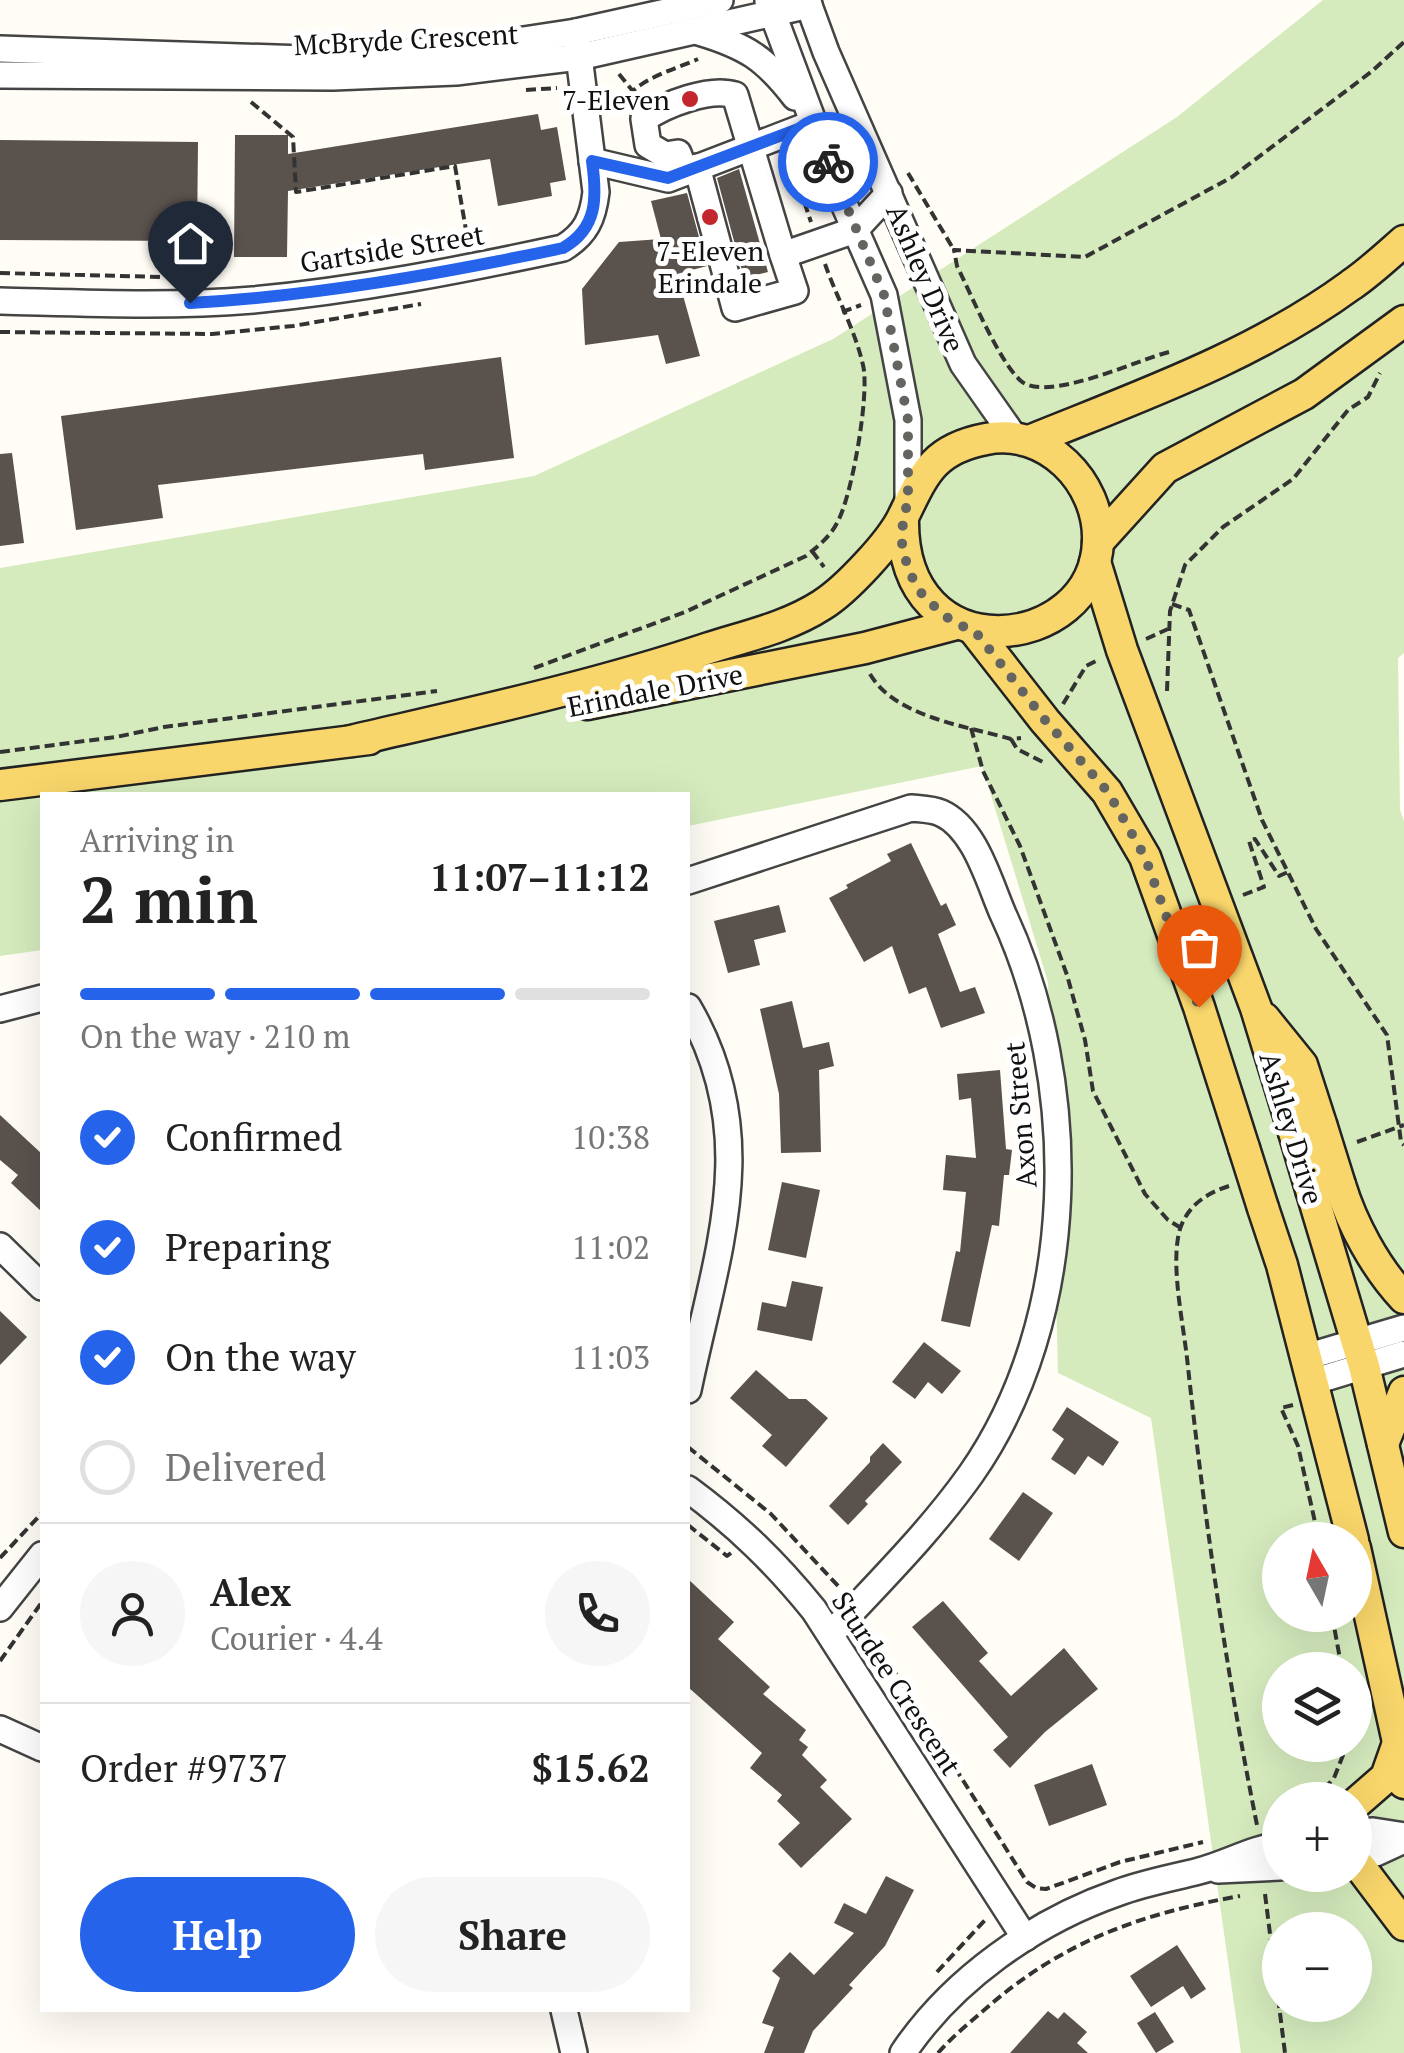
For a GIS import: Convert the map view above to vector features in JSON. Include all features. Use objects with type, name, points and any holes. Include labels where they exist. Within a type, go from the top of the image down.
[{"type":"main road","points":[[1022,440],[1211,367],[1262,341],[1353,284],[1404,241]]},
{"type":"main road","points":[[1096,552],[1093,506],[1082,482],[1064,462],[1022,440],[989,438],[963,445],[939,458],[920,478],[905,510],[902,546],[909,572],[923,596],[965,627],[1000,632],[1031,627],[1060,612],[1081,589],[1096,552],[1166,468],[1304,394],[1404,321]]},
{"type":"main road","name":"Erindale Drive","points":[[351,741],[650,668],[786,623],[822,605],[856,577],[905,510]]},
{"type":"main road","name":"Ashley Drive","points":[[1096,552],[1122,650],[1256,1008],[1307,1128],[1326,1189],[1404,1532]]},
{"type":"main road","name":"Erindale Drive","points":[[0,785],[471,727],[965,627]]},
{"type":"main road","name":"Ashley Drive","points":[[965,627],[1108,792],[1145,857],[1199,1007],[1263,1208],[1348,1522]]},
{"type":"main road","points":[[1326,1189],[1348,1210],[1386,1277],[1404,1298]]},
{"type":"main road","points":[[1383,1444],[1404,1392]]},
{"type":"main road","points":[[1372,1625],[1404,1784]]},
{"type":"main road","points":[[1372,1789],[1386,1777],[1398,1742]]},
{"type":"main road","points":[[1372,1883],[1404,1925]]},
{"type":"street","name":"McBryde Crescent","points":[[578,45],[684,5],[720,0]]},
{"type":"street","name":"McBryde Crescent","points":[[0,75],[250,76],[305,68],[355,67],[492,46],[578,45],[695,31],[770,7],[808,3]]},
{"type":"street","name":"Ashley Drive","points":[[808,3],[964,364],[1022,440]]},
{"type":"street","name":"Ashley Drive","points":[[770,7],[855,230],[884,295],[908,420],[905,510]]},
{"type":"street","points":[[592,161],[668,178],[812,120],[759,56],[734,42],[695,31]]},
{"type":"street","name":"Gartside Street","points":[[0,301],[158,304],[254,300],[432,276],[563,248],[588,227],[596,192],[578,45]]},
{"type":"street","name":"McBryde Crescent","points":[[0,49],[250,76]]},
{"type":"street","points":[[721,90],[735,95],[795,291],[735,308],[691,170],[678,154],[656,152],[648,144],[644,119],[656,111],[721,90]]},
{"type":"street","points":[[784,255],[855,230],[889,193]]},
{"type":"street","name":"Axon Street","points":[[690,879],[911,808],[938,811],[955,822],[968,838],[1016,941],[1048,1050],[1057,1125],[1058,1200],[1050,1274],[1032,1344],[1007,1411],[973,1472],[932,1526],[831,1634]]},
{"type":"street","points":[[0,1009],[40,999]]},
{"type":"street","points":[[690,1011],[718,1070],[728,1116],[731,1164],[690,1380]]},
{"type":"street","points":[[0,1246],[40,1285]]},
{"type":"street","points":[[1309,1369],[1361,1354],[1404,1328]]},
{"type":"street","points":[[1361,1354],[1404,1354]]},
{"type":"street","name":"Sturdee Crescent","points":[[690,1490],[736,1524],[777,1565],[831,1634],[1025,1938]]},
{"type":"street","points":[[0,1608],[40,1558]]},
{"type":"street","points":[[0,1729],[40,1747]]},
{"type":"street","points":[[1372,1831],[1404,1838]]},
{"type":"street","points":[[1372,1854],[1404,1838]]},
{"type":"street","points":[[921,2049],[965,1982],[1025,1938],[1115,1893],[1262,1859]]},
{"type":"street","points":[[564,2012],[574,2053]]},
{"type":"path","points":[[1174,351],[1067,384],[1044,388],[1024,384],[1010,368],[956,266],[954,250],[1085,257],[1232,177],[1371,72],[1404,42]]},
{"type":"path","points":[[250,76],[293,137],[296,192],[455,166],[468,236],[307,267],[300,274]]},
{"type":"path","points":[[0,273],[161,277]]},
{"type":"path","points":[[535,667],[685,612],[812,551],[823,542],[838,522],[847,499],[866,389],[855,338],[842,312]]},
{"type":"path","points":[[1168,629],[1186,565],[1223,527],[1294,479],[1348,410],[1368,397],[1386,363]]},
{"type":"path","points":[[812,551],[840,590]]},
{"type":"path","points":[[1172,604],[1189,610],[1262,820],[1316,928],[1387,1036],[1404,1144]]},
{"type":"path","points":[[865,648],[866,667],[876,684],[900,706],[1011,739],[1032,732]]},
{"type":"path","points":[[0,752],[116,738],[164,726],[438,691]]},
{"type":"path","points":[[971,728],[983,771],[1020,846],[1066,975],[1085,1040],[1093,1090],[1145,1194],[1168,1220],[1181,1228]]},
{"type":"path","points":[[1011,739],[1017,749],[1045,763]]},
{"type":"path","points":[[1242,895],[1264,887],[1250,841],[1255,839],[1279,876],[1288,872]]},
{"type":"path","points":[[1219,1189],[1198,1202],[1181,1228],[1179,1280],[1196,1439],[1226,1653],[1262,1838]]},
{"type":"path","points":[[1280,1408],[1298,1446],[1315,1522]]},
{"type":"path","points":[[690,1448],[797,1539],[854,1610],[1027,1882],[1046,1889],[1120,1862],[1206,1841]]},
{"type":"path","points":[[0,1558],[40,1516]]},
{"type":"path","points":[[690,1527],[726,1556],[737,1550]]},
{"type":"path","points":[[0,1661],[40,1605]]},
{"type":"path","points":[[1269,1892],[1285,2053]]},
{"type":"path","points":[[921,2049],[1046,1962],[1076,1946],[1153,1913],[1240,1896]]},
{"type":"path","points":[[936,1974],[986,1920],[984,1911]]},
{"type":"green space","points":[[1323,0],[1404,0],[1404,653],[1398,658],[1400,810],[1404,821],[1404,2053],[1241,2053],[1151,1418],[1058,1373],[1048,982],[982,766],[690,826],[690,792],[40,792],[40,950],[0,956],[0,568],[534,476],[833,339],[1177,117]]},
{"type":"building","points":[[538,114],[541,130],[557,127],[566,180],[550,183],[552,196],[498,206],[490,159],[288,191],[287,257],[234,257],[235,135],[288,135],[288,154]]},
{"type":"building","points":[[0,140],[198,142],[197,241],[0,240]]},
{"type":"building","points":[[739,169],[768,272],[744,278],[717,178]]},
{"type":"building","points":[[687,193],[707,266],[677,274],[700,356],[666,364],[658,335],[585,345],[582,289],[619,242],[661,239],[651,201]]},
{"type":"building","points":[[501,357],[514,458],[425,470],[423,454],[158,485],[163,518],[76,530],[61,416]]},
{"type":"building","points":[[12,453],[24,543],[0,546],[0,454]]},
{"type":"building","points":[[911,843],[941,906],[946,903],[956,925],[938,934],[960,992],[975,987],[985,1013],[941,1028],[926,987],[909,994],[892,946],[864,962],[829,898],[891,861],[887,854]]},
{"type":"building","points":[[779,905],[786,932],[754,940],[760,965],[728,973],[714,921]]},
{"type":"building","points":[[792,1001],[803,1048],[829,1042],[834,1066],[819,1070],[821,1152],[781,1153],[779,1094],[760,1009]]},
{"type":"building","points":[[1000,1070],[1006,1149],[1012,1150],[1009,1175],[1004,1175],[999,1226],[992,1225],[970,1327],[941,1321],[956,1251],[960,1252],[966,1192],[943,1190],[946,1155],[976,1158],[971,1098],[959,1100],[957,1074]]},
{"type":"building","points":[[0,1115],[40,1152],[40,1210],[11,1183],[18,1175],[0,1160]]},
{"type":"building","points":[[782,1182],[820,1190],[806,1258],[768,1250]]},
{"type":"building","points":[[792,1281],[823,1287],[812,1341],[757,1330],[762,1302],[786,1307]]},
{"type":"building","points":[[0,1311],[27,1337],[0,1365]]},
{"type":"building","points":[[924,1342],[961,1371],[942,1394],[928,1382],[915,1399],[892,1382]]},
{"type":"building","points":[[756,1370],[789,1399],[806,1399],[828,1418],[786,1467],[762,1446],[772,1435],[730,1398]]},
{"type":"building","points":[[1067,1407],[1119,1442],[1103,1466],[1088,1456],[1075,1475],[1051,1459],[1064,1439],[1052,1430]]},
{"type":"building","points":[[883,1443],[902,1462],[848,1525],[829,1506]]},
{"type":"building","points":[[1023,1492],[1053,1513],[1019,1561],[989,1539]]},
{"type":"building","points":[[690,1581],[734,1622],[718,1639],[770,1687],[763,1694],[806,1730],[799,1740],[808,1747],[802,1755],[827,1780],[820,1787],[852,1819],[801,1868],[778,1844],[800,1823],[777,1801],[782,1795],[750,1768],[762,1753],[690,1689]]},
{"type":"building","points":[[943,1601],[988,1653],[979,1661],[1011,1696],[1064,1648],[1098,1689],[1045,1732],[1010,1768],[993,1750],[1008,1737],[912,1627]]},
{"type":"building","points":[[1092,1764],[1107,1805],[1049,1826],[1034,1785]]},
{"type":"building","points":[[886,1876],[914,1890],[885,1946],[813,2031],[804,2053],[764,2053],[774,2027],[762,2023],[780,1978],[772,1971],[790,1952],[814,1975],[854,1933],[834,1923],[844,1903],[866,1914]]},
{"type":"building","points":[[1177,1945],[1206,1989],[1191,1999],[1183,1986],[1151,2007],[1130,1976]]},
{"type":"building","points":[[1048,2011],[1058,2019],[1064,2012],[1087,2032],[1077,2043],[1088,2053],[1010,2053]]},
{"type":"building","points":[[1155,2012],[1174,2042],[1156,2053],[1137,2023]]},
{"type":"way so far","points":[[828,162],[884,295],[908,420],[908,502],[902,546],[909,572],[923,596],[944,615],[974,630],[1108,792],[1145,857],[1199,1007]]},
{"type":"place","name":"7-Eleven","points":[[690,99]]},
{"type":"place","name":"7-Eleven Erindale","points":[[710,217]]},
{"type":"route","points":[[190,303],[254,300],[432,276],[563,248],[588,227],[594,210],[592,161],[668,178],[814,123],[828,162]]}]
